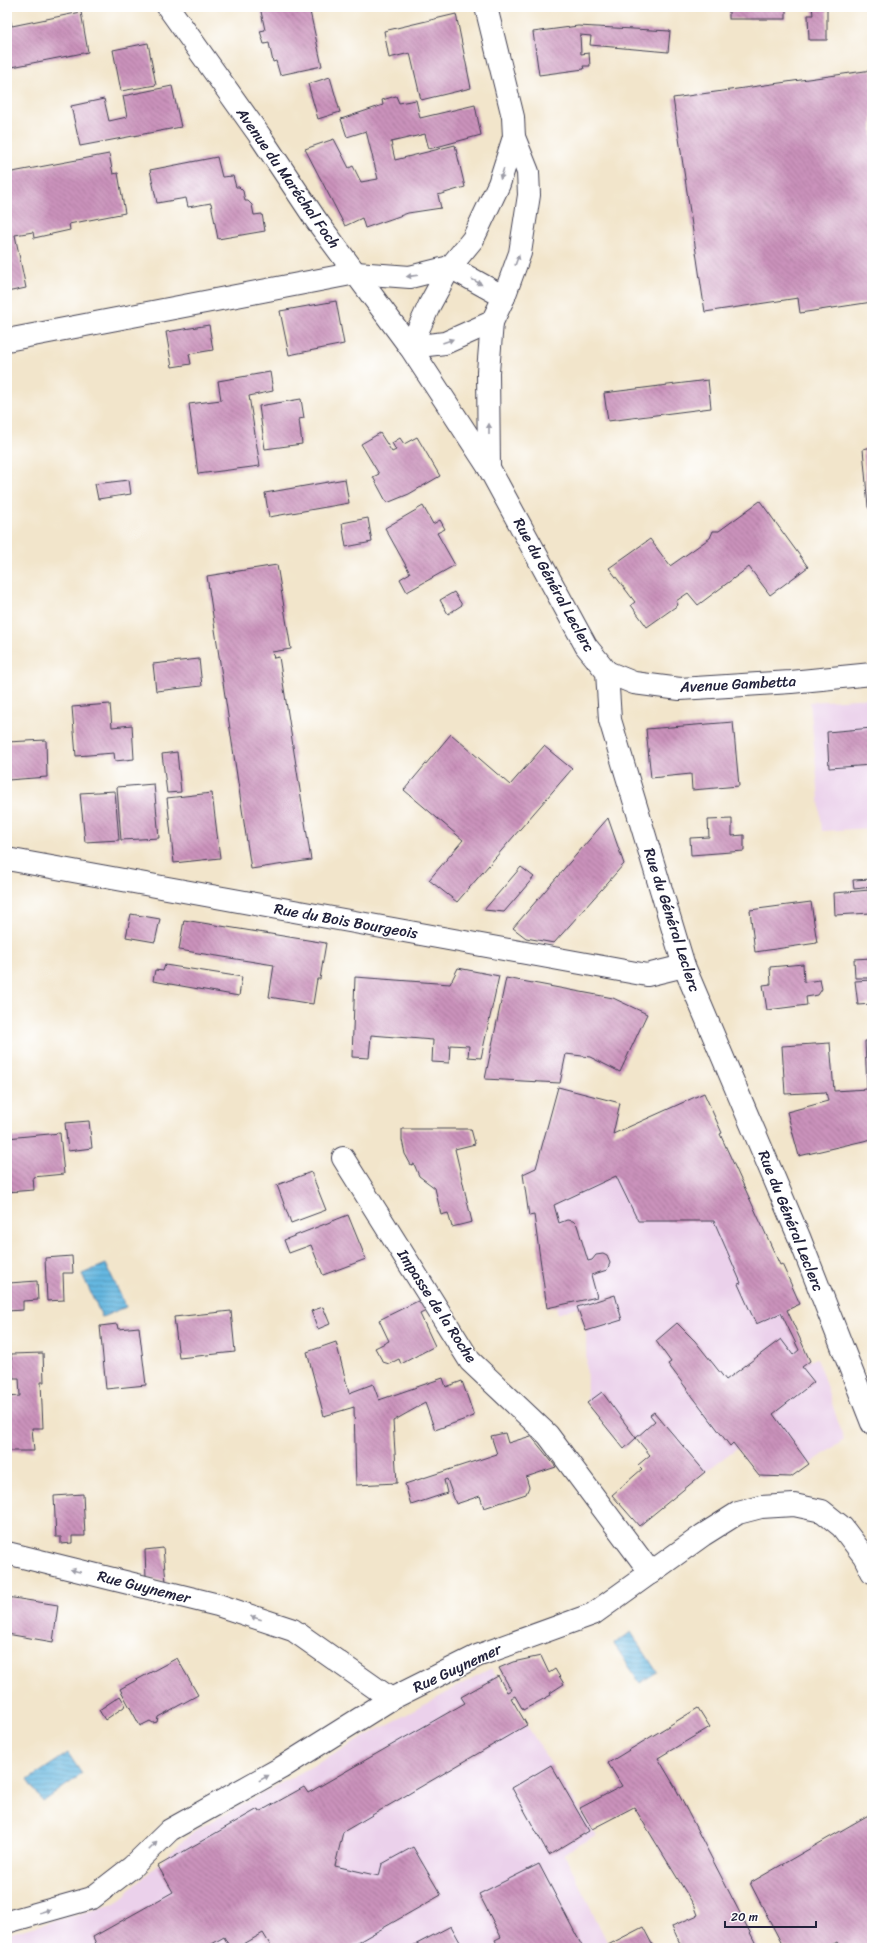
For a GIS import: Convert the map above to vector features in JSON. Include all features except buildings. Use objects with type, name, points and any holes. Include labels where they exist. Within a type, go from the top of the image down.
[{"type":"street","name":"Avenue du Maréchal Foch","points":[[168,7],[260,136],[316,220],[410,347]]},
{"type":"street","points":[[410,347],[445,343],[492,322],[504,297],[520,253],[529,195],[528,172],[514,137],[513,117],[486,7]]},
{"type":"street","points":[[410,347],[430,304],[450,268],[473,239],[499,184],[514,137]]},
{"type":"street","points":[[7,340],[356,273],[410,277],[450,268],[504,297]]},
{"type":"street","name":"Rue du Général Leclerc","points":[[489,468],[488,372],[492,322]]},
{"type":"street","name":"Rue du Général Leclerc","points":[[410,347],[489,468],[586,646],[607,672],[610,720],[684,966],[799,1237],[872,1423]]},
{"type":"street","name":"Avenue Gambetta","points":[[607,672],[634,683],[680,689],[791,682],[872,674]]},
{"type":"street","name":"Rue du Bois Bourgeois","points":[[7,859],[647,975],[684,966]]},
{"type":"street","name":"Impasse de la Roche","points":[[343,1158],[470,1361],[548,1436],[650,1573]]},
{"type":"street","name":"Rue Guynemer","points":[[7,1553],[218,1605],[293,1630],[391,1699],[477,1656],[593,1614],[738,1513],[761,1507],[794,1505],[822,1511],[842,1527],[864,1556],[872,1572]]},
{"type":"street","points":[[7,1922],[92,1898],[132,1867],[170,1830],[281,1768],[391,1699]]},
{"type":"shaded area","points":[[872,698],[872,828],[822,831],[810,702]]},
{"type":"shaded area","points":[[558,1087],[620,1103],[613,1134],[704,1093],[722,1133],[720,1134],[780,1265],[782,1264],[800,1304],[787,1310],[810,1361],[817,1358],[844,1440],[791,1477],[759,1476],[737,1448],[705,1472],[642,1469],[650,1455],[636,1438],[624,1449],[587,1403],[586,1331],[577,1307],[558,1314],[523,1174],[536,1168]]},
{"type":"shaded area","points":[[491,1668],[596,1836],[564,1853],[610,1948],[12,1948],[7,1941],[7,1934],[115,1904],[194,1831]]},
{"type":"water","points":[[106,1264],[126,1307],[102,1317],[82,1274]]},
{"type":"water","points":[[631,1632],[657,1672],[640,1683],[614,1644]]},
{"type":"water","points":[[68,1753],[82,1774],[43,1802],[28,1780]]}]
